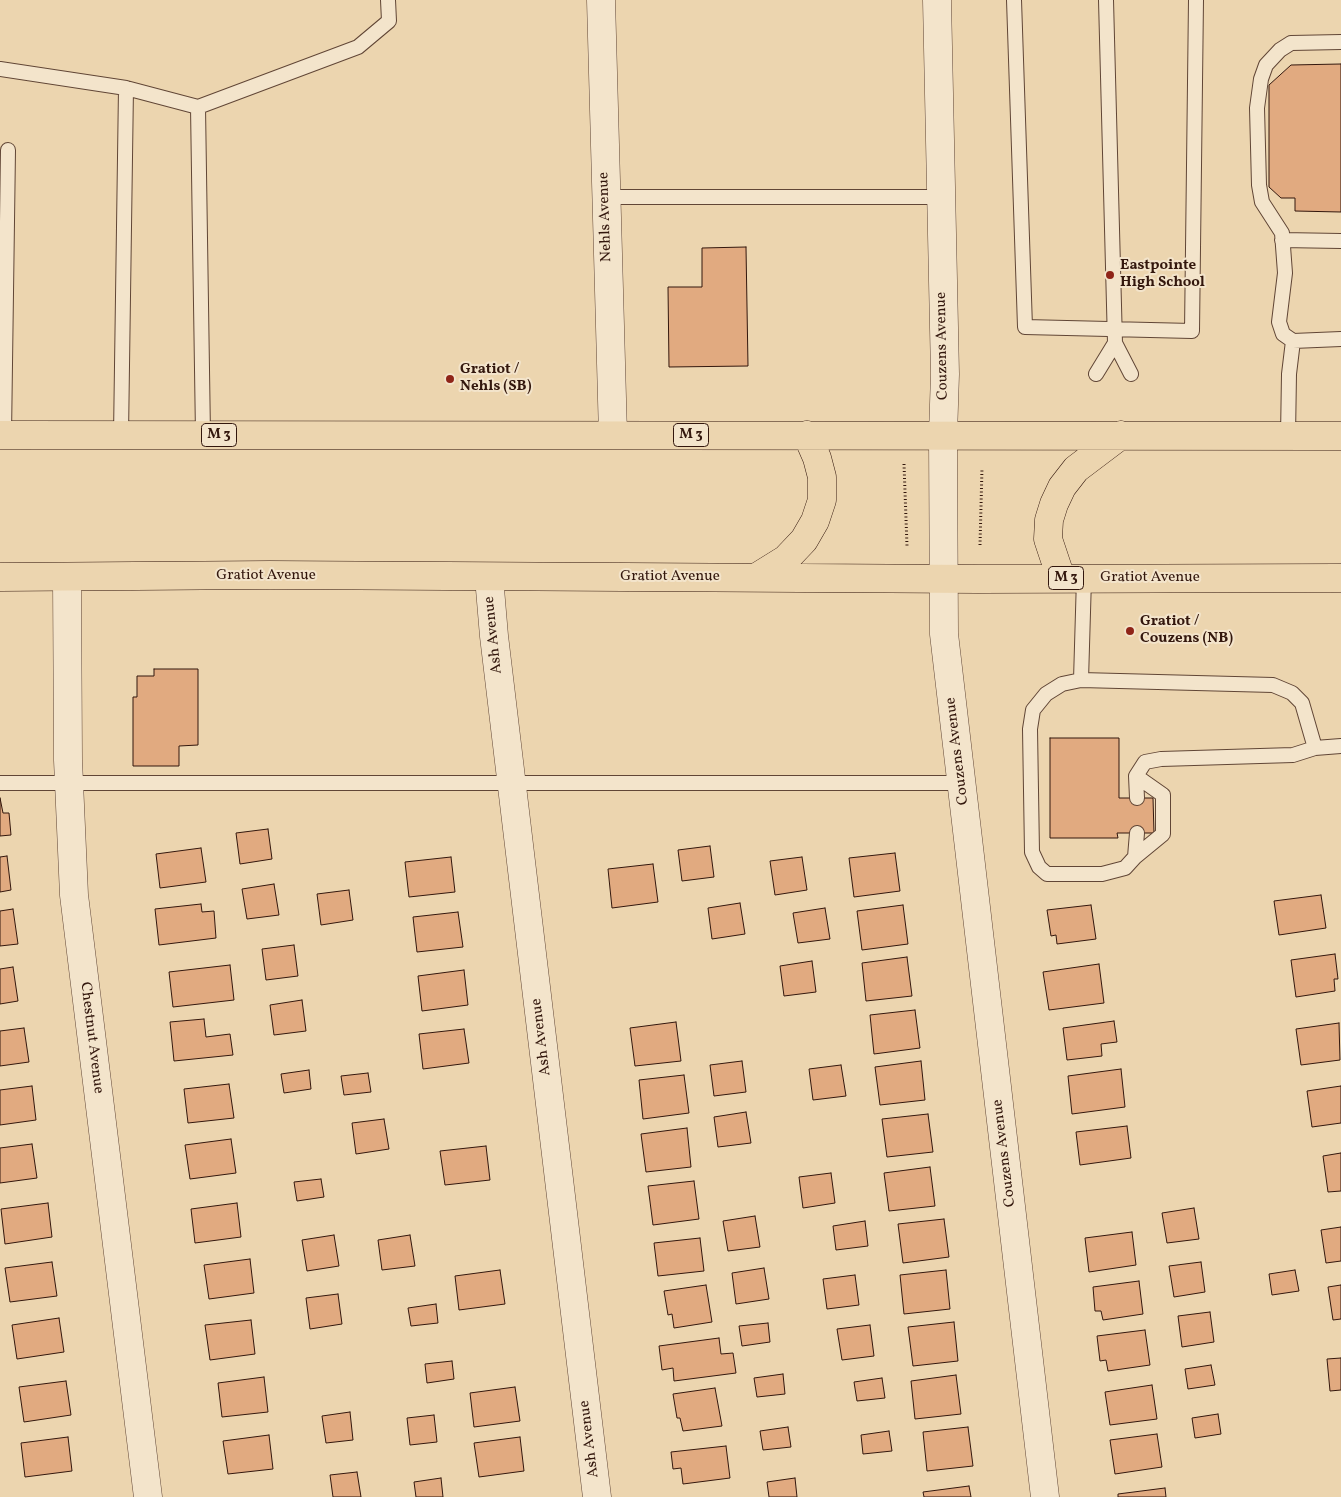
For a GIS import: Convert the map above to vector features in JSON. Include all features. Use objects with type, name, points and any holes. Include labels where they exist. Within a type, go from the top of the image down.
[{"type":"main road","name":"M 3","points":[[2,435],[1341,436]]},
{"type":"main road","points":[[756,577],[786,559],[804,540],[815,522],[822,500],[822,477],[817,458],[807,435]]},
{"type":"main road","points":[[1072,578],[1048,539],[1048,520],[1062,487],[1076,469],[1121,435]]},
{"type":"main road","name":"Gratiot Avenue","points":[[0,577],[270,575],[1341,578]]},
{"type":"street","name":"Nehls Avenue","points":[[601,0],[613,435]]},
{"type":"street","name":"Couzens Avenue","points":[[937,0],[945,374],[943,435],[944,634],[1045,1497]]},
{"type":"street","name":"Chestnut Avenue","points":[[67,577],[69,782],[74,895],[148,1497]]},
{"type":"street","name":"Ash Avenue","points":[[489,577],[597,1497]]},
{"type":"lane","points":[[0,68],[126,88],[198,107],[358,47],[389,21],[388,0]]},
{"type":"lane","points":[[1014,0],[1024,327],[1114,336],[1192,331],[1196,0]]},
{"type":"lane","points":[[1106,0],[1114,336],[1131,374]]},
{"type":"lane","points":[[1341,42],[1291,42],[1266,64],[1261,79],[1258,108],[1259,185],[1262,202],[1282,233],[1285,273],[1279,322],[1283,334],[1293,341],[1341,339]]},
{"type":"lane","points":[[121,435],[126,88]]},
{"type":"lane","points":[[198,107],[203,435]]},
{"type":"lane","points":[[2,435],[8,150]]},
{"type":"lane","points":[[605,197],[940,197]]},
{"type":"lane","points":[[1282,240],[1341,241]]},
{"type":"lane","points":[[1096,374],[1114,336]]},
{"type":"lane","points":[[1288,436],[1289,374],[1293,341]]},
{"type":"lane","points":[[1072,578],[1081,680]]},
{"type":"lane","points":[[1136,776],[1164,795],[1163,834],[1135,857],[1125,868],[1102,874],[1047,874],[1039,867],[1032,852],[1030,729],[1033,710],[1046,694],[1062,684],[1081,680],[1273,685],[1292,693],[1302,703],[1316,748]]},
{"type":"lane","points":[[1137,798],[1136,776],[1145,762],[1161,759],[1293,755],[1316,748],[1341,746]]},
{"type":"lane","points":[[0,783],[962,783]]},
{"type":"lane","points":[[1135,857],[1137,833]]},
{"type":"path","points":[[904,463],[907,546]]},
{"type":"path","points":[[980,545],[982,468]]},
{"type":"building","points":[[1341,64],[1341,212],[1295,211],[1295,198],[1281,198],[1269,187],[1269,85],[1291,65]]},
{"type":"building","points":[[746,247],[748,366],[669,367],[668,287],[702,287],[702,248]]},
{"type":"building","points":[[154,669],[198,669],[198,745],[179,746],[179,766],[133,766],[133,697],[137,697],[137,676],[154,676]]},
{"type":"building","points":[[1050,738],[1119,738],[1119,798],[1153,798],[1154,833],[1117,833],[1118,838],[1050,838]]},
{"type":"building","points":[[0,798],[3,813],[9,813],[11,835],[0,836]]},
{"type":"building","points":[[268,829],[272,859],[240,864],[236,833]]},
{"type":"building","points":[[710,846],[714,877],[682,881],[678,850]]},
{"type":"building","points":[[201,848],[206,882],[160,888],[156,854]]},
{"type":"building","points":[[895,853],[900,891],[854,897],[849,858]]},
{"type":"building","points":[[7,856],[11,890],[0,892],[0,857]]},
{"type":"building","points":[[451,857],[455,892],[409,897],[405,862]]},
{"type":"building","points":[[802,857],[807,890],[775,895],[770,861]]},
{"type":"building","points":[[653,864],[658,902],[612,908],[608,869]]},
{"type":"building","points":[[274,884],[279,915],[247,919],[242,889]]},
{"type":"building","points":[[349,890],[353,920],[321,925],[317,894]]},
{"type":"building","points":[[1321,895],[1326,928],[1279,935],[1274,901]]},
{"type":"building","points":[[740,903],[745,934],[712,939],[708,908]]},
{"type":"building","points":[[201,904],[202,912],[214,911],[216,938],[159,945],[155,909]]},
{"type":"building","points":[[903,905],[908,944],[862,950],[857,911]]},
{"type":"building","points":[[1091,905],[1096,939],[1057,944],[1056,935],[1051,936],[1047,910]]},
{"type":"building","points":[[825,908],[830,939],[798,943],[793,913]]},
{"type":"building","points":[[13,909],[18,944],[0,946],[0,911]]},
{"type":"building","points":[[458,912],[463,947],[417,952],[413,917]]},
{"type":"building","points":[[294,945],[298,976],[266,980],[262,949]]},
{"type":"building","points":[[1335,954],[1338,979],[1334,979],[1335,991],[1296,997],[1291,960]]},
{"type":"building","points":[[907,957],[912,996],[866,1001],[862,963]]},
{"type":"building","points":[[812,961],[816,992],[784,996],[780,966]]},
{"type":"building","points":[[1099,964],[1104,1003],[1049,1010],[1043,972]]},
{"type":"building","points":[[230,965],[234,1000],[173,1007],[169,972]]},
{"type":"building","points":[[13,967],[18,1001],[0,1004],[0,969]]},
{"type":"building","points":[[464,970],[468,1005],[422,1011],[418,976]]},
{"type":"building","points":[[302,1000],[306,1031],[274,1035],[270,1005]]},
{"type":"building","points":[[915,1010],[920,1048],[874,1054],[870,1015]]},
{"type":"building","points":[[204,1019],[206,1037],[230,1034],[233,1055],[174,1061],[170,1022]]},
{"type":"building","points":[[1114,1021],[1117,1042],[1101,1044],[1102,1056],[1067,1060],[1063,1028]]},
{"type":"building","points":[[676,1022],[681,1061],[635,1066],[630,1028]]},
{"type":"building","points":[[1339,1023],[1340,1060],[1301,1065],[1296,1029]]},
{"type":"building","points":[[24,1028],[29,1062],[0,1066],[0,1031]]},
{"type":"building","points":[[464,1029],[469,1063],[423,1069],[419,1034]]},
{"type":"building","points":[[742,1061],[746,1092],[714,1096],[710,1065]]},
{"type":"building","points":[[921,1061],[925,1100],[880,1105],[875,1067]]},
{"type":"building","points":[[841,1065],[846,1096],[813,1100],[809,1069]]},
{"type":"building","points":[[1121,1069],[1125,1107],[1072,1114],[1068,1076]]},
{"type":"building","points":[[309,1070],[311,1089],[284,1093],[281,1074]]},
{"type":"building","points":[[368,1073],[371,1092],[344,1095],[341,1076]]},
{"type":"building","points":[[684,1075],[689,1113],[643,1119],[639,1080]]},
{"type":"building","points":[[229,1084],[234,1118],[188,1123],[184,1089]]},
{"type":"building","points":[[32,1086],[36,1120],[0,1125],[0,1090]]},
{"type":"building","points":[[1341,1086],[1341,1123],[1312,1127],[1307,1091]]},
{"type":"building","points":[[746,1112],[751,1143],[718,1147],[714,1117]]},
{"type":"building","points":[[928,1114],[933,1152],[887,1157],[882,1119]]},
{"type":"building","points":[[384,1119],[389,1149],[356,1154],[352,1123]]},
{"type":"building","points":[[1127,1126],[1131,1158],[1080,1165],[1076,1132]]},
{"type":"building","points":[[687,1128],[691,1167],[646,1172],[641,1134]]},
{"type":"building","points":[[231,1139],[236,1173],[190,1179],[185,1145]]},
{"type":"building","points":[[32,1144],[37,1178],[0,1183],[0,1148]]},
{"type":"building","points":[[486,1146],[490,1180],[445,1185],[440,1151]]},
{"type":"building","points":[[1341,1153],[1341,1191],[1328,1192],[1323,1156]]},
{"type":"building","points":[[930,1167],[935,1206],[889,1211],[884,1173]]},
{"type":"building","points":[[831,1173],[835,1203],[803,1208],[799,1177]]},
{"type":"building","points":[[321,1179],[324,1197],[297,1201],[294,1182]]},
{"type":"building","points":[[694,1181],[699,1219],[653,1225],[648,1186]]},
{"type":"building","points":[[48,1203],[52,1237],[5,1244],[1,1209]]},
{"type":"building","points":[[237,1203],[241,1237],[195,1243],[191,1209]]},
{"type":"building","points":[[1194,1208],[1199,1239],[1167,1243],[1162,1213]]},
{"type":"building","points":[[755,1216],[760,1247],[728,1251],[723,1221]]},
{"type":"building","points":[[944,1219],[949,1257],[903,1263],[898,1224]]},
{"type":"building","points":[[865,1221],[868,1246],[836,1250],[833,1226]]},
{"type":"building","points":[[1341,1227],[1341,1261],[1326,1263],[1321,1230]]},
{"type":"building","points":[[1132,1232],[1136,1265],[1089,1272],[1085,1238]]},
{"type":"building","points":[[334,1235],[339,1266],[307,1271],[302,1240]]},
{"type":"building","points":[[410,1235],[415,1266],[382,1270],[378,1240]]},
{"type":"building","points":[[700,1238],[704,1271],[658,1276],[654,1243]]},
{"type":"building","points":[[250,1259],[254,1293],[209,1299],[204,1265]]},
{"type":"building","points":[[52,1262],[57,1296],[10,1302],[5,1268]]},
{"type":"building","points":[[1201,1262],[1205,1292],[1174,1297],[1169,1266]]},
{"type":"building","points":[[764,1268],[769,1299],[736,1304],[732,1273]]},
{"type":"building","points":[[500,1270],[505,1304],[459,1310],[455,1276]]},
{"type":"building","points":[[946,1270],[950,1309],[904,1314],[900,1275]]},
{"type":"building","points":[[1295,1270],[1299,1291],[1272,1295],[1269,1274]]},
{"type":"building","points":[[855,1275],[859,1305],[827,1309],[823,1279]]},
{"type":"building","points":[[1139,1281],[1143,1314],[1103,1320],[1101,1311],[1095,1311],[1093,1287]]},
{"type":"building","points":[[706,1285],[712,1322],[674,1328],[672,1314],[668,1315],[664,1291]]},
{"type":"building","points":[[1341,1285],[1341,1319],[1333,1320],[1328,1287]]},
{"type":"building","points":[[338,1294],[342,1324],[310,1329],[306,1298]]},
{"type":"building","points":[[436,1304],[438,1323],[411,1326],[408,1308]]},
{"type":"building","points":[[1210,1312],[1214,1342],[1182,1347],[1178,1316]]},
{"type":"building","points":[[59,1318],[64,1352],[17,1359],[12,1325]]},
{"type":"building","points":[[251,1320],[255,1354],[210,1360],[205,1325]]},
{"type":"building","points":[[954,1322],[958,1361],[913,1366],[908,1327]]},
{"type":"building","points":[[768,1323],[770,1342],[742,1346],[739,1326]]},
{"type":"building","points":[[870,1325],[874,1356],[842,1360],[837,1329]]},
{"type":"building","points":[[1145,1330],[1150,1365],[1108,1371],[1106,1360],[1100,1361],[1097,1336]]},
{"type":"building","points":[[719,1338],[721,1354],[733,1353],[736,1373],[674,1381],[673,1368],[662,1370],[659,1346]]},
{"type":"building","points":[[1341,1358],[1341,1390],[1330,1391],[1327,1359]]},
{"type":"building","points":[[452,1361],[454,1379],[427,1383],[425,1364]]},
{"type":"building","points":[[1211,1365],[1215,1385],[1188,1389],[1185,1369]]},
{"type":"building","points":[[783,1374],[785,1394],[757,1397],[754,1378]]},
{"type":"building","points":[[956,1375],[961,1414],[915,1419],[911,1381]]},
{"type":"building","points":[[264,1377],[268,1412],[222,1417],[218,1383]]},
{"type":"building","points":[[882,1378],[885,1398],[857,1401],[854,1382]]},
{"type":"building","points":[[66,1381],[71,1415],[24,1422],[19,1387]]},
{"type":"building","points":[[1152,1385],[1157,1419],[1110,1425],[1105,1392]]},
{"type":"building","points":[[515,1387],[520,1421],[474,1427],[470,1393]]},
{"type":"building","points":[[715,1388],[722,1426],[683,1431],[680,1418],[677,1418],[673,1394]]},
{"type":"building","points":[[350,1412],[353,1440],[326,1443],[322,1416]]},
{"type":"building","points":[[1218,1414],[1221,1434],[1195,1438],[1192,1418]]},
{"type":"building","points":[[434,1415],[437,1442],[410,1445],[407,1418]]},
{"type":"building","points":[[788,1427],[791,1447],[763,1450],[760,1431]]},
{"type":"building","points":[[968,1427],[973,1466],[927,1471],[923,1432]]},
{"type":"building","points":[[889,1431],[892,1451],[863,1454],[861,1435]]},
{"type":"building","points":[[1157,1434],[1162,1467],[1115,1474],[1110,1440]]},
{"type":"building","points":[[269,1435],[273,1469],[228,1474],[223,1441]]},
{"type":"building","points":[[68,1437],[72,1471],[25,1477],[21,1443]]},
{"type":"building","points":[[520,1437],[524,1471],[479,1477],[474,1443]]},
{"type":"building","points":[[726,1446],[730,1478],[683,1484],[681,1468],[673,1469],[671,1452]]},
{"type":"building","points":[[357,1472],[361,1497],[333,1497],[330,1475]]},
{"type":"building","points":[[441,1478],[443,1497],[416,1497],[414,1482]]},
{"type":"building","points":[[795,1478],[797,1497],[769,1497],[767,1482]]},
{"type":"building","points":[[969,1486],[971,1497],[924,1497],[923,1492]]},
{"type":"building","points":[[1165,1488],[1166,1497],[1118,1497],[1118,1494]]},
{"type":"place","name":"Eastpointe High School","points":[[1110,275]]},
{"type":"place","name":"Gratiot / Nehls (SB)","points":[[450,379]]},
{"type":"place","name":"Gratiot / Couzens (NB)","points":[[1130,631]]}]
